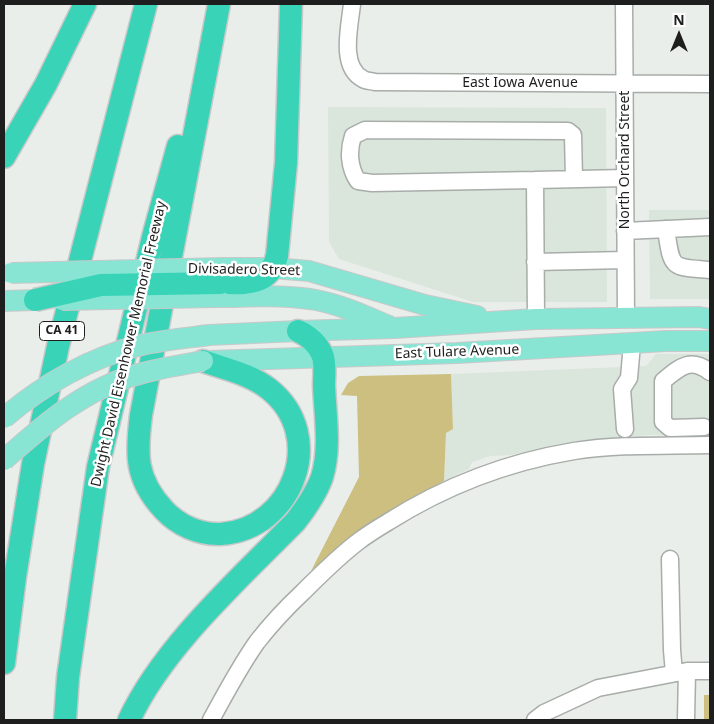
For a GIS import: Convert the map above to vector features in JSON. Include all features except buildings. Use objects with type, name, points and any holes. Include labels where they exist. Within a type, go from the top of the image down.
[{"type":"highway","points":[[4,157],[46,84],[85,4]]},
{"type":"highway","name":"CA 41","points":[[4,663],[15,577],[33,464],[58,346],[146,4]]},
{"type":"highway","points":[[209,363],[258,381],[277,397],[290,414],[298,437],[299,450],[294,478],[280,503],[271,514],[259,523],[243,530],[214,534],[189,528],[174,520],[158,503],[147,488],[141,473],[137,452],[140,415],[218,4]]},
{"type":"highway","name":"Dwight David Eisenhower Memorial Freeway","points":[[64,720],[68,676],[98,467],[153,237],[218,4]]},
{"type":"highway","points":[[36,300],[102,285],[250,283],[262,279],[273,268],[277,256],[286,163],[291,4]]},
{"type":"highway","points":[[129,720],[157,672],[190,631],[294,522],[313,497],[322,477],[326,454],[323,357],[314,342],[308,336],[298,331]]},
{"type":"main road","name":"Divisadero Street","points":[[273,268],[309,271],[425,305],[467,315],[508,321]]},
{"type":"main road","name":"Divisadero Street","points":[[7,274],[220,283],[315,300],[354,311],[395,328],[437,349],[458,353]]},
{"type":"main road","points":[[4,301],[36,300]]},
{"type":"main road","points":[[529,350],[562,336],[601,333],[615,327],[626,317]]},
{"type":"main road","name":"East Tulare Avenue","points":[[4,418],[62,378],[96,360],[140,345],[173,339],[536,319],[699,317],[710,319]]},
{"type":"main road","points":[[632,344],[643,331],[693,329],[710,324]]},
{"type":"main road","name":"East Tulare Avenue","points":[[4,460],[54,416],[71,405],[113,383],[137,374],[209,363],[710,341]]},
{"type":"street","name":"East Iowa Avenue","points":[[352,4],[348,52],[350,63],[353,71],[362,79],[374,82],[710,84]]},
{"type":"street","name":"North Orchard Street","points":[[624,4],[626,317]]},
{"type":"street","points":[[574,179],[573,135],[568,131],[365,130],[354,136],[349,147],[352,172],[358,181],[372,183],[625,178]]},
{"type":"street","points":[[535,180],[536,319]]},
{"type":"street","points":[[625,231],[710,227]]},
{"type":"street","points":[[666,229],[670,258],[681,268],[710,270]]},
{"type":"street","points":[[535,262],[626,260]]},
{"type":"street","points":[[625,429],[622,389],[629,378],[632,344]]},
{"type":"street","points":[[704,427],[670,428],[664,422],[663,381],[669,376],[710,374]]},
{"type":"street","points":[[211,720],[258,642],[288,606],[323,571],[360,540],[440,492],[502,468],[576,451],[608,448],[710,445]]},
{"type":"street","points":[[670,559],[672,650],[680,672],[686,720]]},
{"type":"street","points":[[534,720],[544,713],[598,688],[680,672],[710,671]]},
{"type":"shaded area","points":[[328,107],[606,108],[607,302],[473,302],[339,259],[329,242]]},
{"type":"shaded area","points":[[649,210],[710,210],[710,299],[650,299]]},
{"type":"shaded area","points":[[656,354],[710,354],[710,436],[650,435],[585,440],[554,445],[511,455],[490,456],[472,462],[469,469],[444,481],[446,433],[453,428],[451,374],[646,366]]},
{"type":"shaded area","points":[[451,374],[453,429],[446,433],[444,481],[368,525],[345,541],[311,571],[359,477],[357,396],[341,395],[348,383],[359,376]]},
{"type":"shaded area","points":[[704,695],[710,695],[710,720],[704,720]]}]
